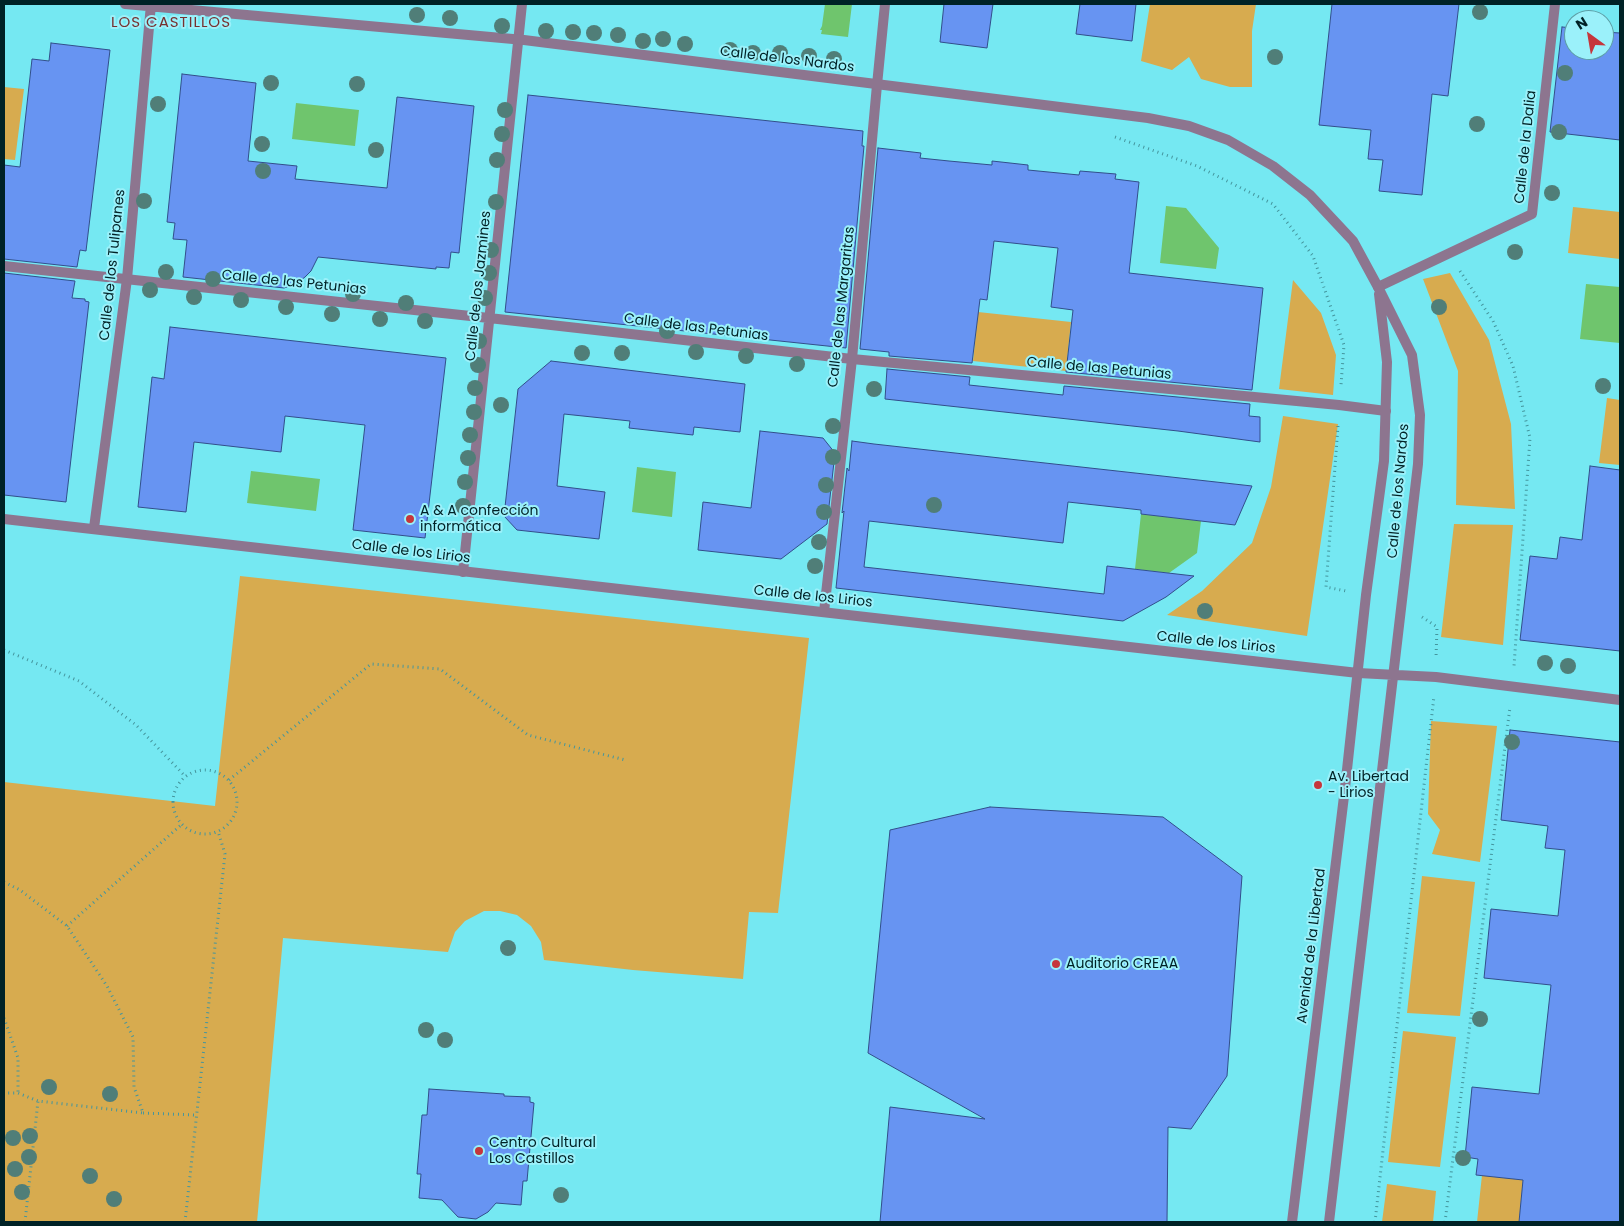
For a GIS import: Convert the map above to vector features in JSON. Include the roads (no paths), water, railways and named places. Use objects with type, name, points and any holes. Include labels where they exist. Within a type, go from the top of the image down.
[{"type":"street","name":"Calle de los Nardos","points":[[125,4],[518,40],[1148,118],[1189,126],[1228,140],[1273,166],[1310,195],[1353,241],[1412,355],[1420,415],[1418,464],[1393,675]]},
{"type":"street","name":"Calle de los Jazmines","points":[[463,572],[522,4]]},
{"type":"street","name":"Calle de las Margaritas","points":[[824,612],[852,360],[885,4]]},
{"type":"street","name":"Calle de la Dalia","points":[[1378,287],[1532,214],[1555,4]]},
{"type":"street","name":"Calle de los Tulipanes","points":[[94,528],[127,279],[151,5]]},
{"type":"street","name":"Calle de las Petunias","points":[[4,266],[489,318],[852,360],[1339,405],[1386,411]]},
{"type":"street","name":"Calle de los Nardos","points":[[1358,673],[1366,595],[1384,461],[1387,362],[1378,287]]},
{"type":"street","name":"Calle de los Lirios","points":[[4,519],[1358,673],[1436,677],[1620,700]]},
{"type":"street","name":"Avenida de la Libertad","points":[[1292,1222],[1358,673]]},
{"type":"street","points":[[1329,1222],[1393,675]]},
{"type":"place","name":"A & A confección informática","points":[[410,519]]},
{"type":"place","name":"Av. Libertad - Lirios","points":[[1318,785]]},
{"type":"place","name":"Auditorio CREAA","points":[[1056,964]]},
{"type":"place","name":"Centro Cultural Los Castillos","points":[[479,1151]]},
{"type":"district","name":"LOS CASTILLOS","points":[[171,23]]}]
